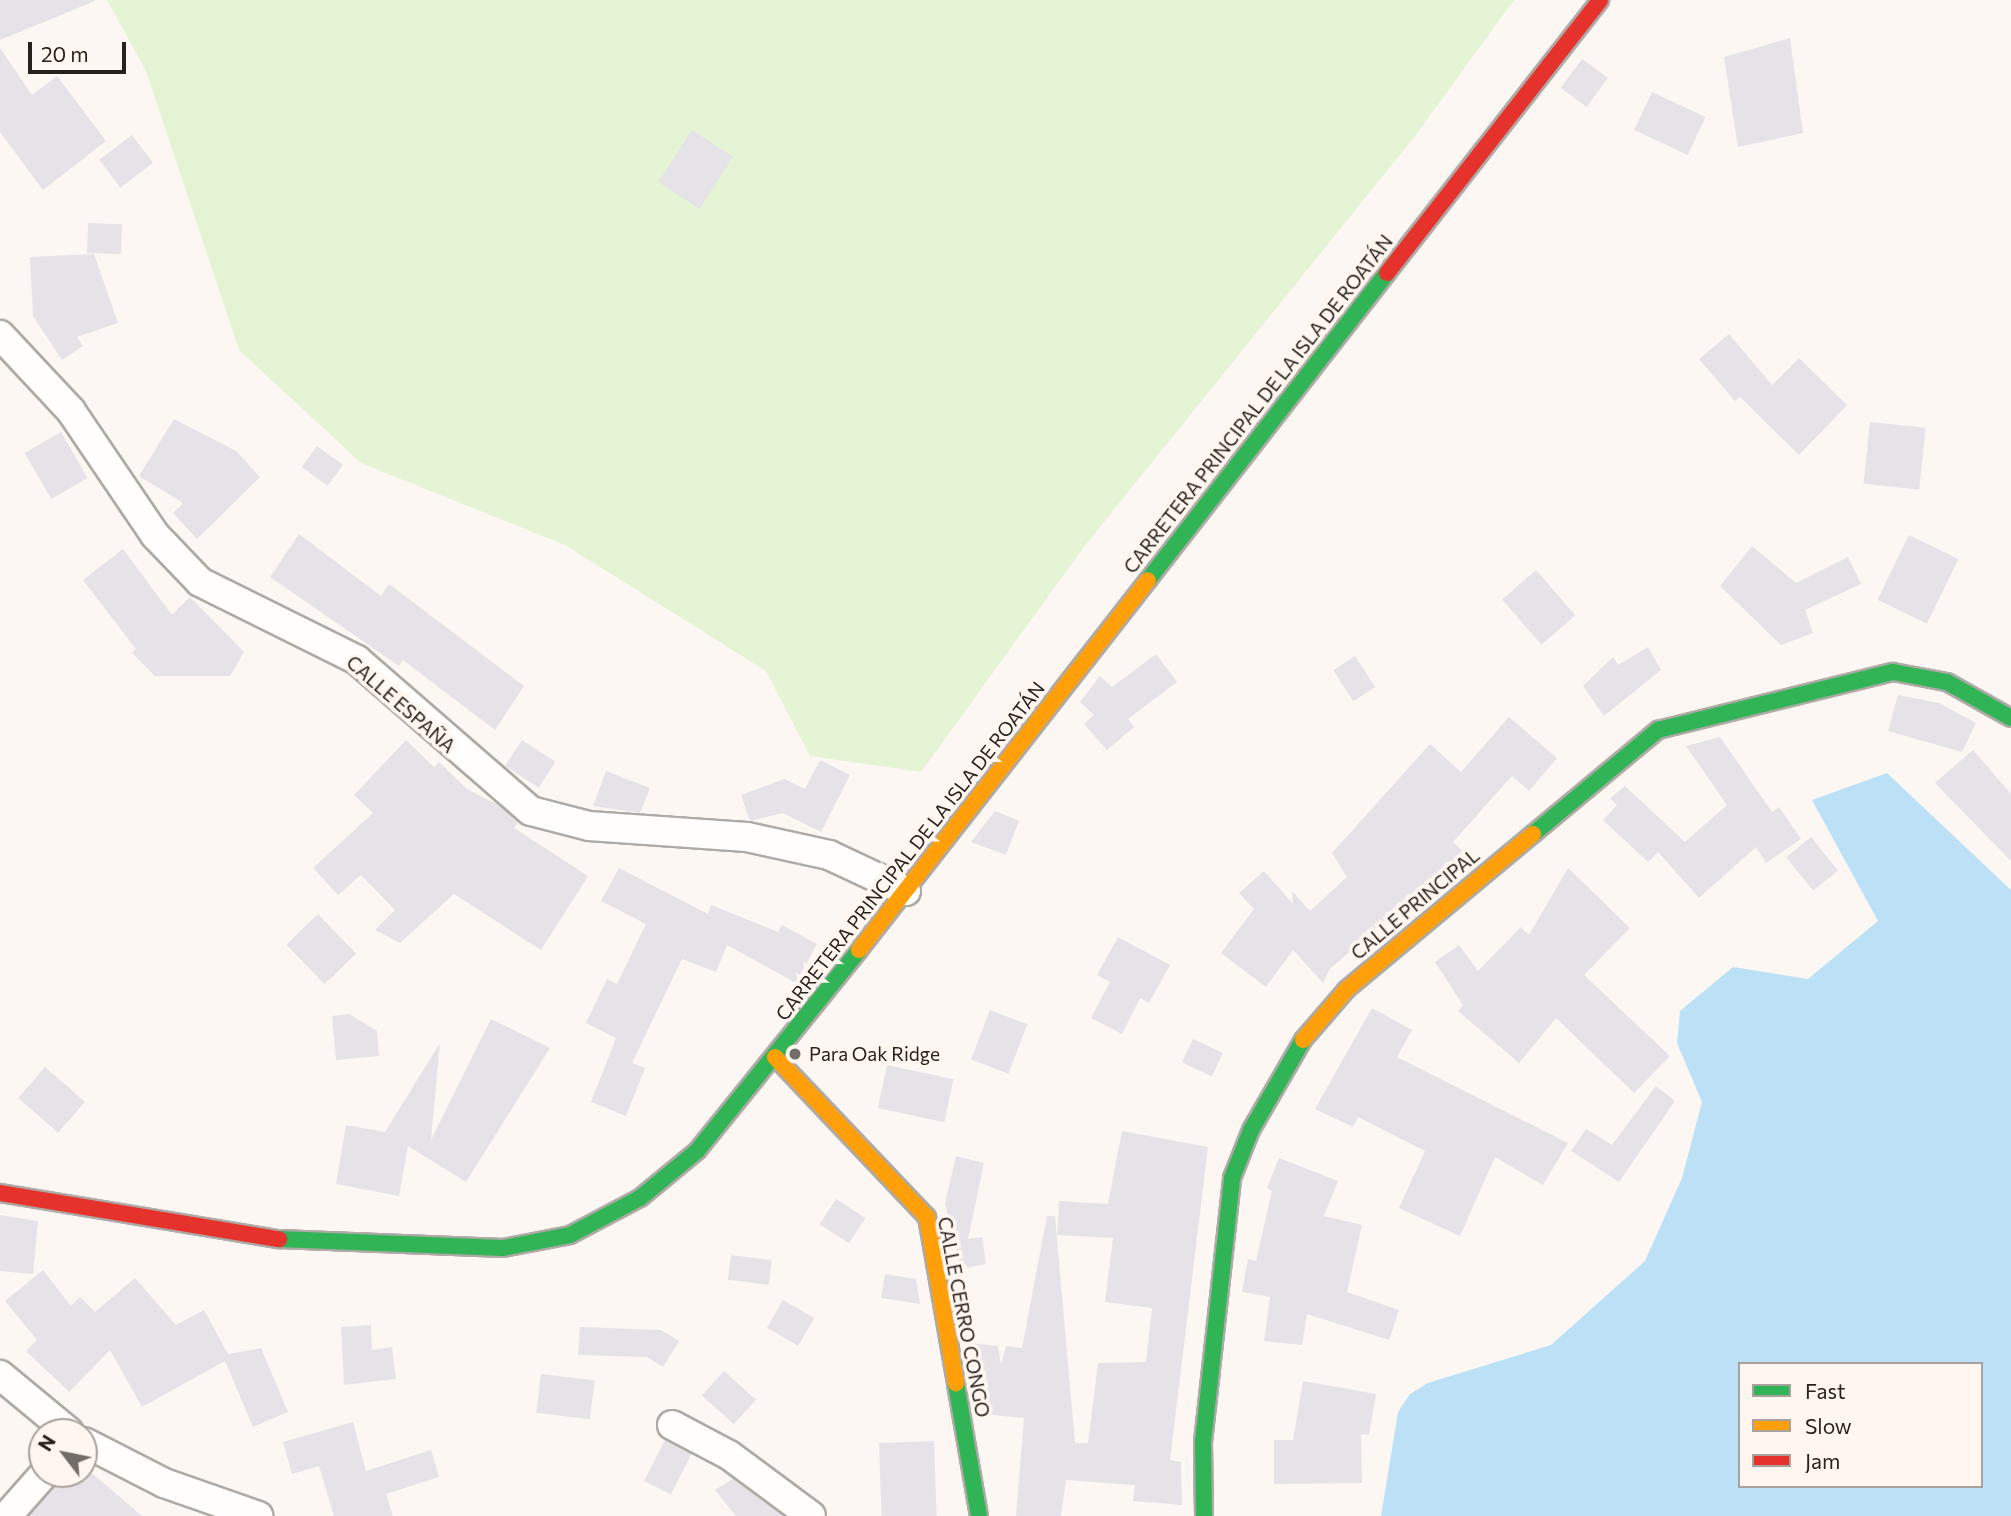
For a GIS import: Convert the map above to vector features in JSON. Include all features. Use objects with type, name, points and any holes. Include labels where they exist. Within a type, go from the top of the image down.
[{"type":"main road","name":"CARRETERA PRINCIPAL DE LA ISLA DE ROATÁN","points":[[0,1193],[311,1244],[503,1248],[570,1235],[640,1198],[696,1151],[775,1057],[1600,0]]},
{"type":"main road","name":"CALLE PRINCIPAL","points":[[1204,1516],[1203,1442],[1233,1178],[1251,1130],[1303,1040],[1347,989],[1658,730],[1893,672],[1947,682],[2011,718]]},
{"type":"main road","name":"CALLE CERRO CONGO","points":[[775,1057],[927,1217],[979,1516]]},
{"type":"street","name":"CALLE ESPAÑA","points":[[0,335],[71,411],[155,536],[200,582],[356,660],[488,781],[531,811],[589,826],[759,839],[829,855],[906,891]]},
{"type":"street","points":[[0,1375],[52,1418]]},
{"type":"street","points":[[672,1424],[729,1455],[811,1516]]},
{"type":"street","points":[[98,1449],[164,1483],[258,1516]]},
{"type":"street","points":[[7,1516],[32,1488]]},
{"type":"green space","points":[[107,0],[1514,0],[1415,136],[1083,548],[921,772],[810,756],[766,671],[565,545],[361,463],[239,350],[146,71]]},
{"type":"water","points":[[1887,773],[2011,890],[2011,1516],[1381,1516],[1398,1412],[1410,1394],[1428,1383],[1551,1345],[1645,1261],[1682,1178],[1702,1102],[1677,1043],[1680,1011],[1733,967],[1808,979],[1878,921],[1812,800]]},
{"type":"building","points":[[0,0],[95,0],[95,1],[0,40]]},
{"type":"building","points":[[1790,38],[1803,133],[1738,147],[1724,57]]},
{"type":"building","points":[[0,48],[32,95],[57,76],[106,141],[43,190],[0,132]]},
{"type":"building","points":[[1582,59],[1608,78],[1587,107],[1561,88]]},
{"type":"building","points":[[1652,92],[1705,117],[1688,155],[1634,130]]},
{"type":"building","points":[[692,130],[733,157],[699,209],[658,182]]},
{"type":"building","points":[[132,135],[153,163],[120,188],[99,160]]},
{"type":"building","points":[[88,223],[122,224],[121,254],[87,253]]},
{"type":"building","points":[[94,254],[118,323],[77,337],[83,346],[62,360],[33,316],[30,257]]},
{"type":"building","points":[[1729,334],[1772,385],[1799,358],[1847,405],[1799,455],[1740,397],[1735,401],[1699,359]]},
{"type":"building","points":[[174,419],[236,451],[260,477],[197,539],[173,513],[183,503],[139,476]]},
{"type":"building","points":[[1870,422],[1926,428],[1919,490],[1864,484]]},
{"type":"building","points":[[61,432],[88,478],[51,499],[25,453]]},
{"type":"building","points":[[317,446],[343,465],[328,486],[302,467]]},
{"type":"building","points":[[299,534],[381,596],[389,584],[524,686],[495,730],[403,660],[399,666],[270,577]]},
{"type":"building","points":[[1909,535],[1958,559],[1927,624],[1877,600]]},
{"type":"building","points":[[1752,546],[1796,583],[1848,557],[1861,584],[1805,610],[1813,633],[1781,645],[1720,586]]},
{"type":"building","points":[[123,549],[172,615],[190,597],[244,652],[230,676],[155,676],[132,653],[136,649],[83,580]]},
{"type":"building","points":[[1536,570],[1575,615],[1541,645],[1502,600]]},
{"type":"building","points":[[1648,647],[1661,670],[1604,716],[1583,686],[1613,657],[1618,665]]},
{"type":"building","points":[[1156,654],[1177,682],[1128,719],[1134,727],[1107,750],[1084,724],[1094,715],[1080,702],[1100,676],[1112,687]]},
{"type":"building","points":[[1355,656],[1375,687],[1353,701],[1333,670]]},
{"type":"building","points":[[1898,695],[1939,703],[1976,723],[1962,752],[1888,731]]},
{"type":"building","points":[[1509,717],[1557,758],[1529,791],[1512,776],[1453,842],[1466,854],[1431,890],[1425,884],[1329,970],[1323,983],[1293,950],[1266,987],[1221,953],[1254,909],[1239,893],[1264,871],[1293,904],[1292,891],[1310,911],[1347,877],[1332,853],[1430,744],[1461,772]]},
{"type":"building","points":[[1720,737],[1772,812],[1779,807],[1801,839],[1766,863],[1756,847],[1699,898],[1658,852],[1648,862],[1603,820],[1617,805],[1610,798],[1625,786],[1685,842],[1727,805],[1686,746]]},
{"type":"building","points":[[406,740],[434,767],[439,762],[467,789],[500,806],[518,822],[514,828],[588,876],[541,950],[454,894],[400,943],[375,930],[395,910],[361,875],[338,895],[313,868],[373,813],[354,795]]},
{"type":"building","points":[[522,740],[556,762],[539,788],[505,766]]},
{"type":"building","points":[[1973,750],[2011,794],[2011,861],[1935,783]]},
{"type":"building","points":[[820,760],[850,775],[821,832],[783,813],[750,821],[741,795],[784,779],[805,789]]},
{"type":"building","points":[[606,771],[650,788],[640,813],[593,806]]},
{"type":"building","points":[[995,811],[1019,821],[1006,855],[971,842]]},
{"type":"building","points":[[1811,837],[1838,870],[1813,891],[1786,857]]},
{"type":"building","points":[[619,868],[708,914],[711,905],[778,932],[782,925],[817,944],[796,983],[727,945],[716,972],[682,959],[632,1063],[645,1068],[626,1116],[591,1102],[616,1038],[586,1023],[607,979],[617,984],[646,924],[601,901]]},
{"type":"building","points":[[1568,868],[1630,928],[1584,975],[1670,1056],[1634,1093],[1556,1018],[1519,1063],[1458,1011],[1463,1005],[1435,962],[1459,945],[1478,971],[1521,927],[1529,935]]},
{"type":"building","points":[[318,914],[356,954],[325,984],[286,945]]},
{"type":"building","points":[[1118,937],[1170,965],[1149,1003],[1140,998],[1122,1034],[1091,1018],[1110,982],[1097,975]]},
{"type":"building","points":[[1372,1008],[1412,1030],[1397,1057],[1568,1143],[1543,1185],[1495,1157],[1460,1236],[1399,1208],[1425,1151],[1358,1117],[1353,1127],[1315,1109]]},
{"type":"building","points":[[990,1010],[1027,1024],[1008,1074],[971,1059]]},
{"type":"building","points":[[349,1014],[377,1031],[379,1056],[336,1060],[332,1016]]},
{"type":"building","points":[[491,1019],[550,1048],[466,1182],[408,1146],[399,1196],[336,1184],[346,1125],[385,1132],[440,1043],[431,1140]]},
{"type":"building","points":[[1193,1039],[1223,1053],[1212,1077],[1182,1063]]},
{"type":"building","points":[[887,1065],[954,1079],[944,1122],[878,1108]]},
{"type":"building","points":[[45,1067],[85,1102],[58,1133],[18,1098]]},
{"type":"building","points":[[1656,1086],[1675,1101],[1619,1182],[1571,1151],[1586,1129],[1612,1145]]},
{"type":"building","points":[[1122,1131],[1208,1147],[1170,1460],[1181,1462],[1182,1505],[1133,1501],[1135,1485],[1066,1480],[1061,1516],[1016,1516],[1024,1418],[983,1414],[971,1343],[998,1346],[1001,1365],[1006,1346],[1022,1348],[1047,1216],[1055,1216],[1075,1443],[1088,1443],[1098,1363],[1146,1362],[1152,1308],[1105,1302],[1113,1238],[1057,1235],[1059,1201],[1108,1204]]},
{"type":"building","points":[[956,1156],[984,1163],[968,1239],[982,1237],[986,1264],[961,1269],[945,1203]]},
{"type":"building","points":[[1279,1158],[1338,1181],[1324,1216],[1362,1225],[1347,1292],[1399,1310],[1389,1340],[1307,1314],[1302,1345],[1264,1341],[1270,1297],[1242,1292],[1248,1259],[1256,1261],[1272,1191],[1267,1188]]},
{"type":"building","points":[[836,1199],[865,1218],[849,1243],[820,1224]]},
{"type":"building","points":[[0,1215],[38,1221],[33,1274],[0,1271]]},
{"type":"building","points":[[731,1255],[772,1260],[769,1285],[728,1280]]},
{"type":"building","points":[[43,1270],[71,1306],[80,1297],[95,1312],[135,1278],[176,1325],[204,1310],[228,1354],[261,1348],[288,1412],[253,1427],[225,1361],[142,1407],[110,1350],[69,1392],[26,1351],[37,1340],[5,1301]]},
{"type":"building","points":[[885,1274],[916,1279],[920,1304],[881,1298]]},
{"type":"building","points":[[783,1300],[814,1318],[798,1346],[767,1328]]},
{"type":"building","points":[[371,1325],[372,1350],[392,1347],[396,1379],[344,1385],[341,1327]]},
{"type":"building","points":[[580,1327],[661,1330],[679,1341],[663,1367],[647,1357],[578,1355]]},
{"type":"building","points":[[724,1371],[756,1400],[734,1424],[702,1396]]},
{"type":"building","points":[[541,1374],[595,1381],[590,1419],[536,1413]]},
{"type":"building","points":[[1303,1381],[1376,1394],[1369,1435],[1361,1434],[1362,1483],[1274,1484],[1274,1440],[1293,1440]]},
{"type":"building","points":[[353,1422],[366,1471],[431,1450],[439,1477],[386,1494],[393,1516],[334,1516],[319,1466],[292,1474],[283,1442]]},
{"type":"building","points":[[665,1440],[692,1454],[671,1495],[644,1481]]},
{"type":"building","points":[[934,1441],[937,1516],[882,1516],[879,1443]]},
{"type":"building","points":[[98,1478],[142,1516],[29,1516],[50,1488],[98,1488]]},
{"type":"building","points":[[733,1479],[783,1516],[736,1516],[715,1490]]},
{"type":"traffic: fast","points":[[1148,580],[1387,273]]},
{"type":"traffic: fast","points":[[1533,834],[1658,730],[1893,672],[1947,682],[2011,718]]},
{"type":"traffic: fast","points":[[279,1239],[503,1248],[570,1235],[640,1198],[697,1151],[859,950]]},
{"type":"traffic: fast","points":[[1204,1516],[1203,1442],[1232,1178],[1251,1130],[1303,1040]]},
{"type":"traffic: fast","points":[[956,1384],[979,1516]]},
{"type":"traffic: slow","points":[[859,950],[1148,580]]},
{"type":"traffic: slow","points":[[1303,1040],[1347,989],[1533,834]]},
{"type":"traffic: slow","points":[[775,1057],[927,1217],[956,1384]]},
{"type":"traffic: jam","points":[[1387,273],[1600,0]]},
{"type":"traffic: jam","points":[[0,1193],[279,1239]]},
{"type":"place","name":"Para Oak Ridge","points":[[795,1054]]}]
